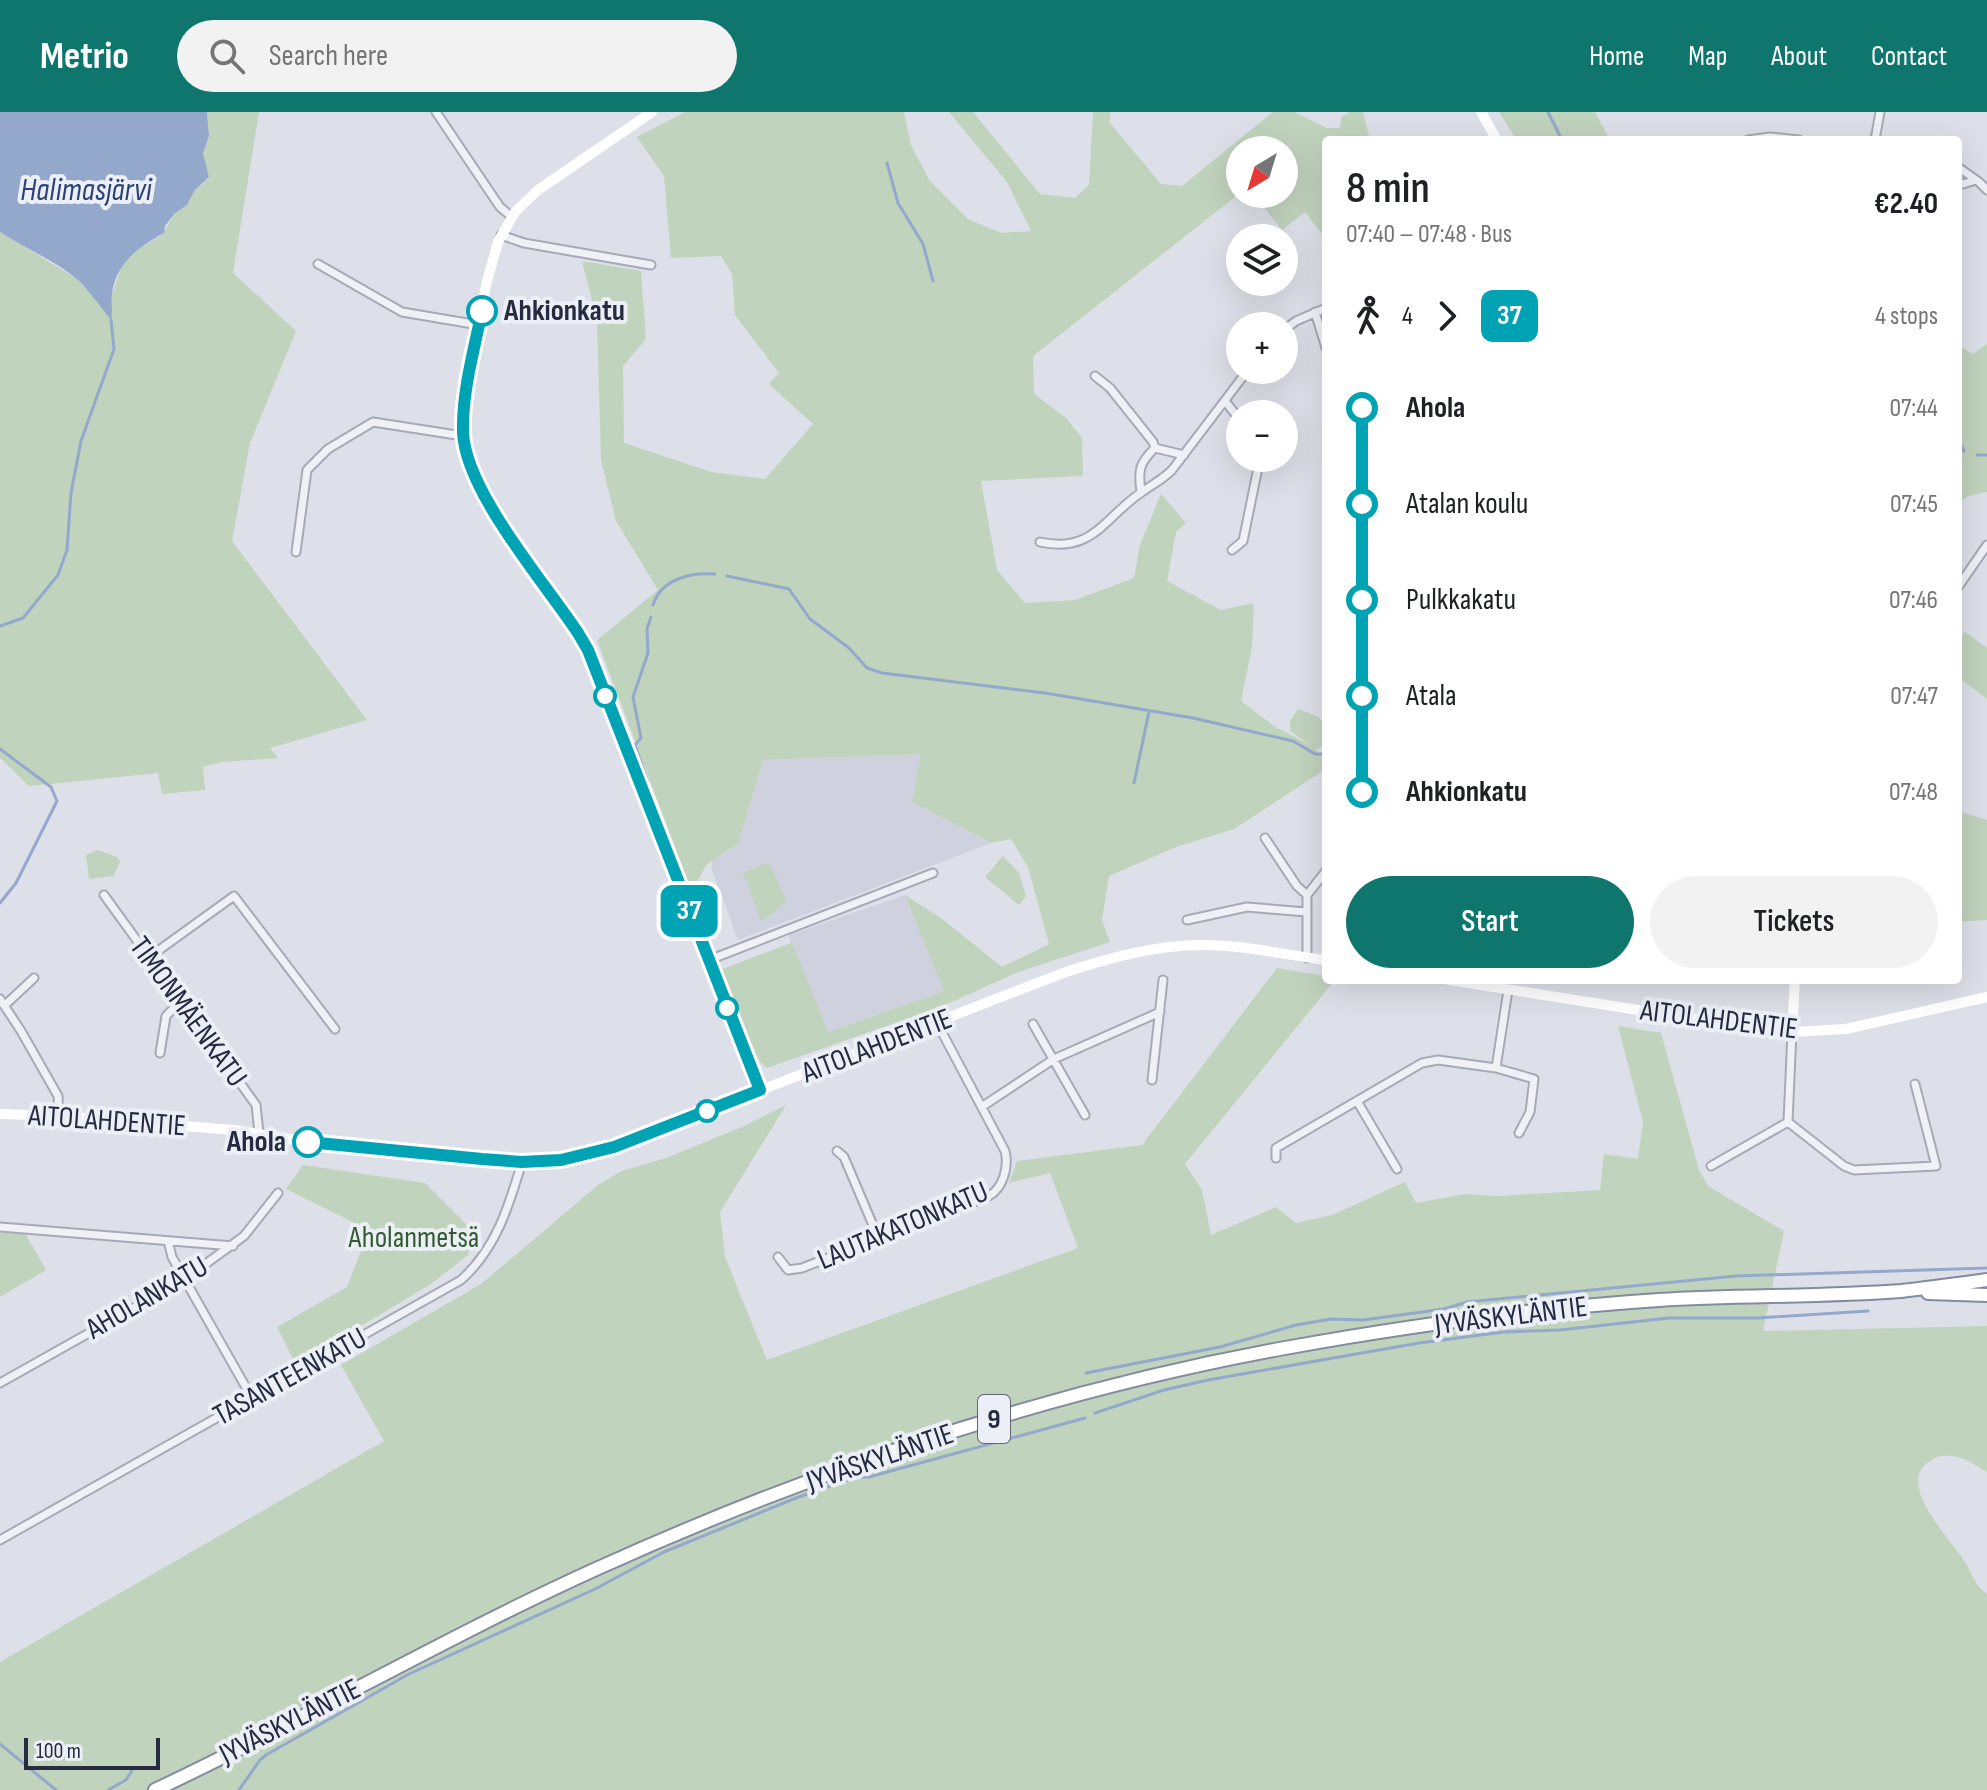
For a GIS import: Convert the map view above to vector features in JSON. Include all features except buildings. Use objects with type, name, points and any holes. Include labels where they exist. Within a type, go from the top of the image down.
[{"type":"highway","name":"9","points":[[1901,1291],[1987,1280]]},
{"type":"highway","name":"9","points":[[1901,1291],[1987,1295]]},
{"type":"highway","name":"JYVÄSKYLÄNTIE","points":[[155,1790],[595,1570],[780,1492],[990,1421],[1160,1375],[1283,1349],[1420,1327],[1656,1300],[1901,1291]]},
{"type":"main road","points":[[652,112],[538,190],[512,217],[501,235],[491,265],[479,325],[466,396],[463,436],[470,467],[482,492],[588,650],[760,1090]]},
{"type":"main road","points":[[1481,112],[1495,136]]},
{"type":"main road","name":"AITOLAHDENTIE","points":[[0,1114],[259,1133],[308,1142],[522,1162],[561,1160],[614,1147],[1063,973],[1142,951],[1213,946],[1322,960]]},
{"type":"main road","name":"AITOLAHDENTIE","points":[[1473,984],[1792,1032],[1820,1032],[1861,1026],[1987,997]]},
{"type":"main road","points":[[1792,1032],[1795,984]]},
{"type":"street","points":[[436,112],[500,207],[512,217]]},
{"type":"street","points":[[1876,136],[1880,112]]},
{"type":"street","points":[[1962,170],[1987,190]]},
{"type":"street","points":[[1962,184],[1976,180]]},
{"type":"street","points":[[501,235],[521,243],[651,265]]},
{"type":"street","points":[[318,264],[402,312],[479,325]]},
{"type":"street","points":[[1298,322],[1322,309]]},
{"type":"street","points":[[1315,312],[1322,335]]},
{"type":"street","points":[[1095,376],[1110,388],[1155,448]]},
{"type":"street","points":[[1040,542],[1050,544],[1089,538],[1141,492],[1158,484],[1238,384]]},
{"type":"street","points":[[296,552],[307,470],[339,441],[373,422],[463,436]]},
{"type":"street","points":[[1155,448],[1184,455]]},
{"type":"street","points":[[1141,492],[1138,472],[1142,460],[1155,448]]},
{"type":"street","points":[[1232,550],[1243,541],[1257,472]]},
{"type":"street","points":[[1962,581],[1987,545]]},
{"type":"street","points":[[1265,838],[1297,886],[1307,895]]},
{"type":"street","points":[[709,960],[933,873]]},
{"type":"street","points":[[1307,958],[1307,895],[1322,876]]},
{"type":"street","name":"TIMONMÄENKATU","points":[[104,895],[256,1105],[259,1133]]},
{"type":"street","points":[[148,958],[234,896],[335,1029]]},
{"type":"street","points":[[1187,920],[1247,907],[1306,912]]},
{"type":"street","points":[[34,978],[2,1002],[58,1096],[59,1116]]},
{"type":"street","points":[[1152,1080],[1163,980]]},
{"type":"street","points":[[1496,1068],[1508,990]]},
{"type":"street","points":[[160,1053],[166,1016],[180,1002]]},
{"type":"street","points":[[983,1106],[1054,1059],[1160,1012]]},
{"type":"street","name":"LAUTAKATONKATU","points":[[778,1257],[784,1267],[795,1270],[995,1192],[1000,1186],[1007,1159],[983,1106],[937,1023]]},
{"type":"street","points":[[1033,1024],[1085,1115]]},
{"type":"street","points":[[1788,1122],[1792,1032]]},
{"type":"street","points":[[1276,1158],[1276,1148],[1422,1063],[1438,1060],[1496,1068],[1534,1079],[1530,1112],[1519,1133]]},
{"type":"street","points":[[1788,1122],[1844,1166],[1854,1170],[1936,1166],[1915,1084]]},
{"type":"street","points":[[1357,1101],[1397,1169]]},
{"type":"street","points":[[1711,1166],[1788,1122]]},
{"type":"street","points":[[837,1151],[844,1157],[878,1237]]},
{"type":"street","name":"TASANTEENKATU","points":[[0,1540],[446,1291],[472,1270],[497,1235],[522,1162]]},
{"type":"street","name":"AHOLANKATU","points":[[0,1383],[185,1279],[233,1246],[264,1214],[278,1193]]},
{"type":"street","points":[[0,1227],[233,1246]]},
{"type":"street","points":[[168,1241],[172,1257],[252,1398]]},
{"type":"shaded area","points":[[922,754],[912,802],[991,843],[738,940],[712,870],[712,861],[738,844],[763,760]]},
{"type":"shaded area","points":[[905,895],[944,991],[827,1032],[789,935]]},
{"type":"green space","points":[[207,112],[259,112],[233,273],[296,331],[250,443],[232,541],[367,720],[270,748],[278,758],[222,762],[203,767],[205,790],[162,794],[158,773],[29,786],[0,758],[0,232],[76,278],[112,316],[112,294],[122,265],[143,246],[162,235],[175,213],[209,178],[203,153],[209,136]]},
{"type":"green space","points":[[685,112],[904,112],[911,145],[929,180],[968,219],[1001,233],[1031,231],[1007,182],[949,112],[973,112],[1040,194],[1075,198],[1089,185],[1093,112],[1110,112],[1110,123],[1161,184],[1182,186],[1226,150],[1226,204],[1033,356],[1034,394],[1066,418],[1082,438],[1083,476],[981,481],[997,570],[1025,603],[1075,600],[1134,578],[1140,545],[1161,494],[1186,523],[1176,532],[1167,581],[1221,610],[1254,603],[1252,647],[1241,701],[1274,726],[1310,745],[1290,731],[1290,721],[1298,709],[1322,721],[1322,746],[1315,748],[1322,756],[1322,772],[1234,829],[1176,847],[1109,876],[1102,920],[1110,942],[1018,972],[943,1006],[767,1068],[755,1052],[720,970],[791,943],[789,935],[828,1032],[944,991],[905,895],[941,918],[1002,967],[1049,944],[1028,867],[1011,839],[991,843],[912,802],[921,754],[763,760],[738,844],[706,865],[692,892],[597,640],[658,590],[616,521],[601,460],[597,320],[582,261],[641,271],[646,339],[623,366],[624,443],[711,472],[765,479],[813,424],[769,384],[779,373],[735,315],[732,274],[721,256],[671,258],[664,176],[637,137]]},
{"type":"green space","points":[[1273,112],[1294,112],[1327,128],[1340,128],[1341,117],[1350,112],[1363,112],[1369,136],[1322,136],[1322,234],[1305,212],[1290,224],[1277,224],[1264,208],[1298,208],[1298,136],[1243,136]]},
{"type":"green space","points":[[1499,112],[1595,112],[1608,136],[1514,136]]},
{"type":"green space","points":[[1987,344],[1987,492],[1962,500],[1962,347],[1973,354]]},
{"type":"green space","points":[[1965,632],[1987,648],[1987,699],[1962,680],[1962,635]]},
{"type":"green space","points":[[1962,812],[1987,820],[1987,920],[1962,922]]},
{"type":"green space","points":[[98,850],[117,857],[120,862],[113,876],[89,879],[86,855]]},
{"type":"green space","points":[[1003,856],[1019,873],[1026,896],[1019,905],[985,877]]},
{"type":"green space","points":[[769,862],[787,902],[761,921],[743,873]]},
{"type":"green space","points":[[1277,968],[1322,975],[1322,984],[1332,984],[1185,1164],[1202,1190],[1211,1235],[1276,1207],[1296,1223],[1332,1215],[1405,1182],[1416,1203],[1465,1194],[1496,1196],[1600,1190],[1604,1154],[1638,1159],[1643,1122],[1618,1026],[1661,1033],[1699,1170],[1708,1186],[1784,1231],[1763,1331],[1987,1326],[1987,1472],[1962,1459],[1942,1456],[1922,1468],[1918,1480],[1928,1510],[1977,1584],[1987,1594],[1987,1790],[0,1790],[0,1662],[384,1441],[341,1365],[481,1284],[598,1185],[622,1171],[666,1158],[786,1105],[720,1212],[725,1257],[767,1360],[1078,1248],[1050,1173],[1009,1183],[1017,1161],[1142,1145]]},
{"type":"green space","name":"Aholanmetsä","points":[[303,1165],[425,1183],[473,1231],[468,1255],[431,1284],[296,1365],[277,1327],[347,1287],[369,1230],[286,1189]]},
{"type":"green space","points":[[0,1233],[25,1233],[46,1270],[0,1297]]},
{"type":"water","name":"Halimasjärvi","points":[[0,112],[207,112],[209,136],[203,153],[209,177],[195,190],[187,205],[175,213],[165,226],[164,233],[138,250],[123,265],[114,283],[111,320],[71,274],[0,232]]},
{"type":"waterway","points":[[1548,112],[1560,136]]},
{"type":"waterway","points":[[887,163],[898,203],[923,244],[933,281]]},
{"type":"waterway","points":[[0,626],[23,618],[58,575],[67,550],[71,493],[81,441],[114,349],[111,320]]},
{"type":"waterway","points":[[1962,447],[1964,451]]},
{"type":"waterway","points":[[1977,455],[1987,455]]},
{"type":"waterway","points":[[653,605],[670,583],[696,574],[715,574]]},
{"type":"waterway","points":[[727,576],[789,589],[810,619],[849,648],[867,668],[882,673],[1045,693],[1193,718],[1293,741],[1315,754],[1322,754]]},
{"type":"waterway","points":[[648,782],[635,745],[641,738],[633,697],[648,653],[647,629],[651,617]]},
{"type":"waterway","points":[[1134,783],[1149,712]]},
{"type":"waterway","points":[[0,749],[51,787],[57,801],[16,883],[0,903]]},
{"type":"waterway","points":[[1086,1373],[1220,1347],[1296,1325],[1331,1319],[1363,1320],[1444,1309],[1467,1302],[1736,1276],[1987,1268]]},
{"type":"waterway","points":[[1095,1413],[1164,1390],[1208,1380],[1419,1343],[1504,1332],[1560,1330],[1669,1318],[1758,1318],[1868,1311]]},
{"type":"waterway","points":[[239,1790],[266,1755],[409,1674],[595,1589],[664,1552],[856,1477],[869,1477],[1085,1418]]},
{"type":"waterway","points":[[0,1744],[56,1790]]},
{"type":"waterway","points":[[108,1790],[126,1780],[133,1769]]},
{"type":"bus line","name":"37","points":[[308,1142],[522,1162],[561,1160],[614,1147],[760,1090],[588,650],[491,508],[470,467],[463,436],[464,410],[482,311]]},
{"type":"place","name":"Ahkionkatu","points":[[482,311]]},
{"type":"place","name":"Ahola","points":[[308,1142]]}]
